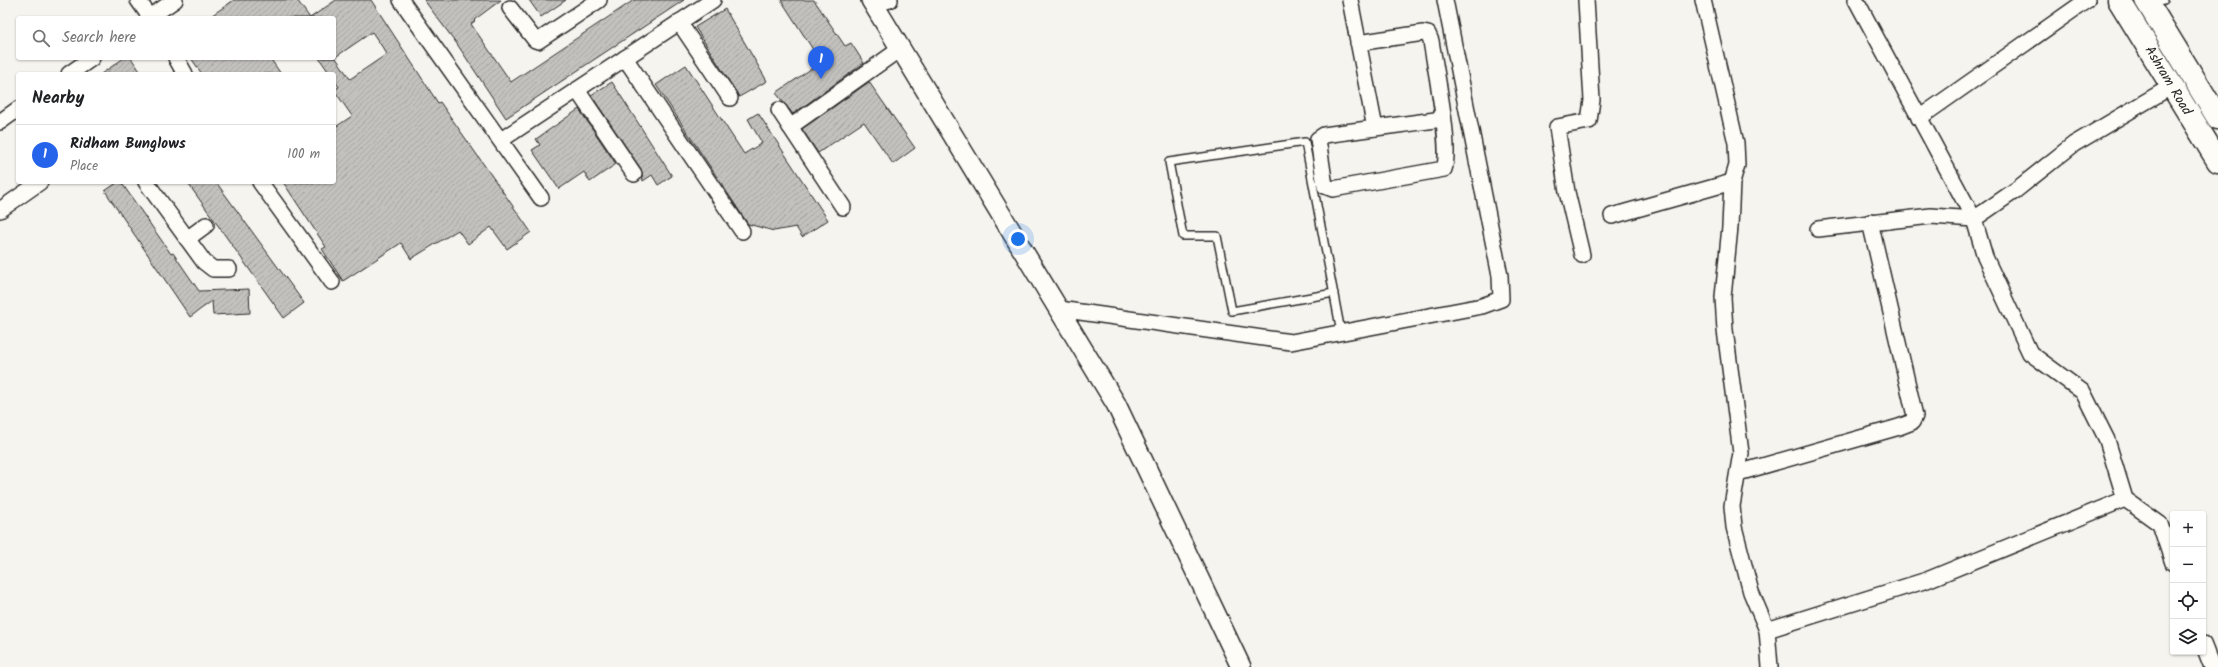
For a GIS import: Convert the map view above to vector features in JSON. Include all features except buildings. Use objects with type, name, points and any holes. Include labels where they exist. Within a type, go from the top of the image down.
[{"type":"main road","name":"Ashram Road","points":[[2119,0],[2218,161]]},
{"type":"main road","name":"Ashram Road","points":[[2153,1],[2218,118]]},
{"type":"street","points":[[138,0],[149,16]]},
{"type":"street","points":[[153,16],[175,0]]},
{"type":"street","points":[[401,0],[542,198]]},
{"type":"street","points":[[510,8],[535,40],[538,41],[599,0]]},
{"type":"street","points":[[501,140],[713,0]]},
{"type":"street","points":[[1350,0],[1375,128]]},
{"type":"street","points":[[1059,309],[1291,342],[1482,306],[1501,299],[1500,276],[1445,0]]},
{"type":"street","points":[[1582,255],[1567,192],[1557,127],[1589,120],[1592,100],[1586,0]]},
{"type":"street","points":[[1702,0],[1736,143],[1737,165],[1732,182],[1730,227],[1723,297],[1725,330],[1741,453],[1732,506],[1734,527],[1751,592],[1767,630],[1770,667]]},
{"type":"street","points":[[1856,0],[1974,219],[1986,257],[2030,354],[2083,392],[2107,440],[2125,499],[2160,524],[2170,554]]},
{"type":"street","points":[[1920,118],[2087,0]]},
{"type":"street","points":[[878,1],[900,49],[1116,404],[1241,667]]},
{"type":"street","points":[[679,22],[730,98]]},
{"type":"street","points":[[1358,43],[1423,33],[1428,34],[1431,41],[1443,118],[1445,158],[1444,169],[1333,189],[1325,186],[1318,139],[1324,135],[1443,118]]},
{"type":"street","points":[[790,127],[900,49]]},
{"type":"street","points":[[625,58],[742,231]]},
{"type":"street","points":[[72,72],[89,60]]},
{"type":"street","points":[[177,60],[184,72]]},
{"type":"street","points":[[1818,229],[1932,216],[1974,219],[2016,190],[2074,144],[2172,86]]},
{"type":"street","points":[[577,90],[634,174]]},
{"type":"street","points":[[0,122],[16,110]]},
{"type":"street","points":[[779,110],[843,207]]},
{"type":"street","points":[[1612,216],[1732,182]]},
{"type":"street","points":[[2,204],[37,184]]},
{"type":"street","points":[[147,184],[209,267],[229,270]]},
{"type":"street","points":[[261,184],[332,282]]},
{"type":"street","points":[[1738,473],[1912,422],[1915,416],[1870,222]]},
{"type":"street","points":[[187,239],[206,225]]},
{"type":"street","points":[[1767,630],[1926,580],[2125,499]]},
{"type":"street","points":[[2206,652],[2212,667]]},
{"type":"lane","points":[[1334,293],[1232,311],[1217,236],[1183,236],[1168,162],[1305,142],[1334,293],[1341,332]]},
{"type":"place","name":"Ridham Bunglows","points":[[821,79]]}]
